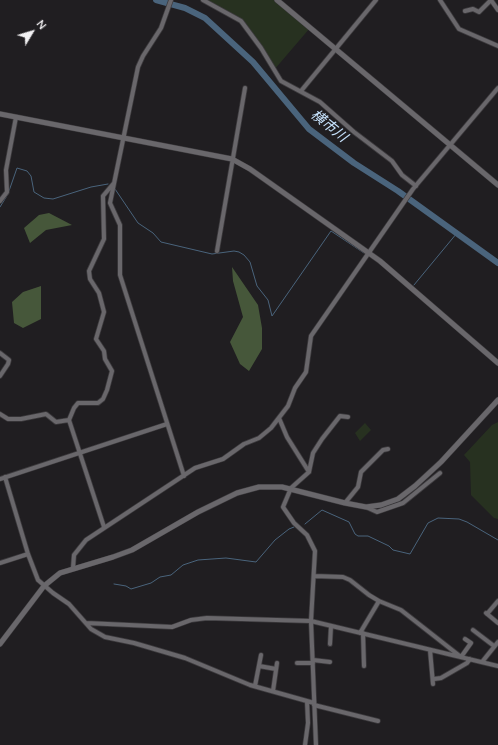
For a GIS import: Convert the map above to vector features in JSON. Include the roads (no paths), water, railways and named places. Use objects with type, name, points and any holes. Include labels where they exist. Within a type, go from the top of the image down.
[{"type":"street","points":[[171,0],[161,28],[143,56],[138,67],[110,203],[120,226],[120,275],[184,476]]},
{"type":"street","points":[[203,0],[241,21],[261,48],[282,81],[320,102],[354,132],[392,161],[402,175],[415,187]]},
{"type":"street","points":[[277,0],[498,185]]},
{"type":"street","points":[[301,91],[376,0]]},
{"type":"street","points":[[440,0],[459,29],[498,46]]},
{"type":"street","points":[[465,11],[473,9],[479,12],[492,0],[498,10]]},
{"type":"street","points":[[217,251],[245,88]]},
{"type":"street","points":[[73,568],[73,560],[77,550],[86,540],[104,527],[200,465],[223,459],[244,444],[259,438],[271,428],[288,406],[295,388],[306,372],[311,336],[415,187],[498,88]]},
{"type":"street","points":[[0,114],[232,159],[250,169],[368,253],[405,282],[498,363]]},
{"type":"street","points":[[0,201],[7,192],[6,170],[16,117]]},
{"type":"street","points":[[104,527],[69,420],[78,403],[98,403],[102,399],[107,390],[112,371],[105,360],[104,351],[96,339],[104,312],[102,302],[90,279],[89,272],[104,238],[102,196],[114,182]]},
{"type":"street","points":[[0,353],[9,360],[0,376]]},
{"type":"street","points":[[366,507],[390,502],[416,486],[441,462],[498,400]]},
{"type":"street","points":[[0,414],[8,419],[22,420],[46,414],[56,422],[69,420]]},
{"type":"street","points":[[316,745],[311,621],[315,551],[311,540],[294,523],[283,507],[283,502],[291,488],[309,472],[313,453],[322,439],[340,416],[348,417]]},
{"type":"street","points":[[279,418],[287,437],[309,472]]},
{"type":"street","points":[[167,424],[2,478],[38,580],[69,604],[91,629],[105,637],[134,643],[185,658],[255,686],[378,721]]},
{"type":"street","points":[[345,503],[358,487],[361,472],[383,450],[388,448]]},
{"type":"street","points":[[0,644],[44,586],[60,573],[132,550],[192,515],[237,493],[259,488],[291,488],[345,503],[366,507],[377,512],[403,503],[440,473]]},
{"type":"street","points":[[0,563],[28,554]]},
{"type":"street","points":[[314,576],[342,577],[350,580],[379,601],[401,610],[461,656]]},
{"type":"street","points":[[364,666],[362,633],[379,601]]},
{"type":"street","points":[[498,601],[486,614],[498,623]]},
{"type":"street","points":[[86,623],[172,627],[191,620],[207,618],[311,621],[498,666]]},
{"type":"street","points":[[330,644],[332,626]]},
{"type":"street","points":[[473,630],[494,646]]},
{"type":"street","points":[[461,656],[471,643],[465,639]]},
{"type":"street","points":[[482,662],[498,642]]},
{"type":"street","points":[[430,650],[433,682],[467,663],[470,659]]},
{"type":"street","points":[[255,686],[262,655]]},
{"type":"street","points":[[297,663],[330,662]]},
{"type":"street","points":[[273,691],[277,663]]},
{"type":"street","points":[[259,666],[276,669]]},
{"type":"street","points":[[305,745],[308,723],[307,701]]},
{"type":"waterway","name":"横市川","points":[[156,0],[185,8],[205,18],[253,62],[309,129],[354,163],[398,191],[498,263]]},
{"type":"waterway","points":[[9,191],[17,168],[27,171],[31,176],[34,192],[44,198],[53,199],[91,187],[108,184]]},
{"type":"waterway","points":[[115,189],[138,223],[153,233],[161,242],[212,254],[234,251],[244,255],[250,262],[257,286],[268,300],[272,316],[331,231],[364,253]]},
{"type":"waterway","points":[[0,207],[8,194]]},
{"type":"waterway","points":[[414,285],[457,233]]},
{"type":"waterway","points":[[305,524],[322,510],[349,522],[355,534],[358,536],[368,536],[389,546],[393,550],[410,554],[428,523],[438,518],[459,519],[498,540]]},
{"type":"waterway","points":[[114,584],[126,586],[131,589],[151,583],[160,577],[171,575],[183,565],[198,560],[226,558],[256,562],[275,540],[294,527]]}]
